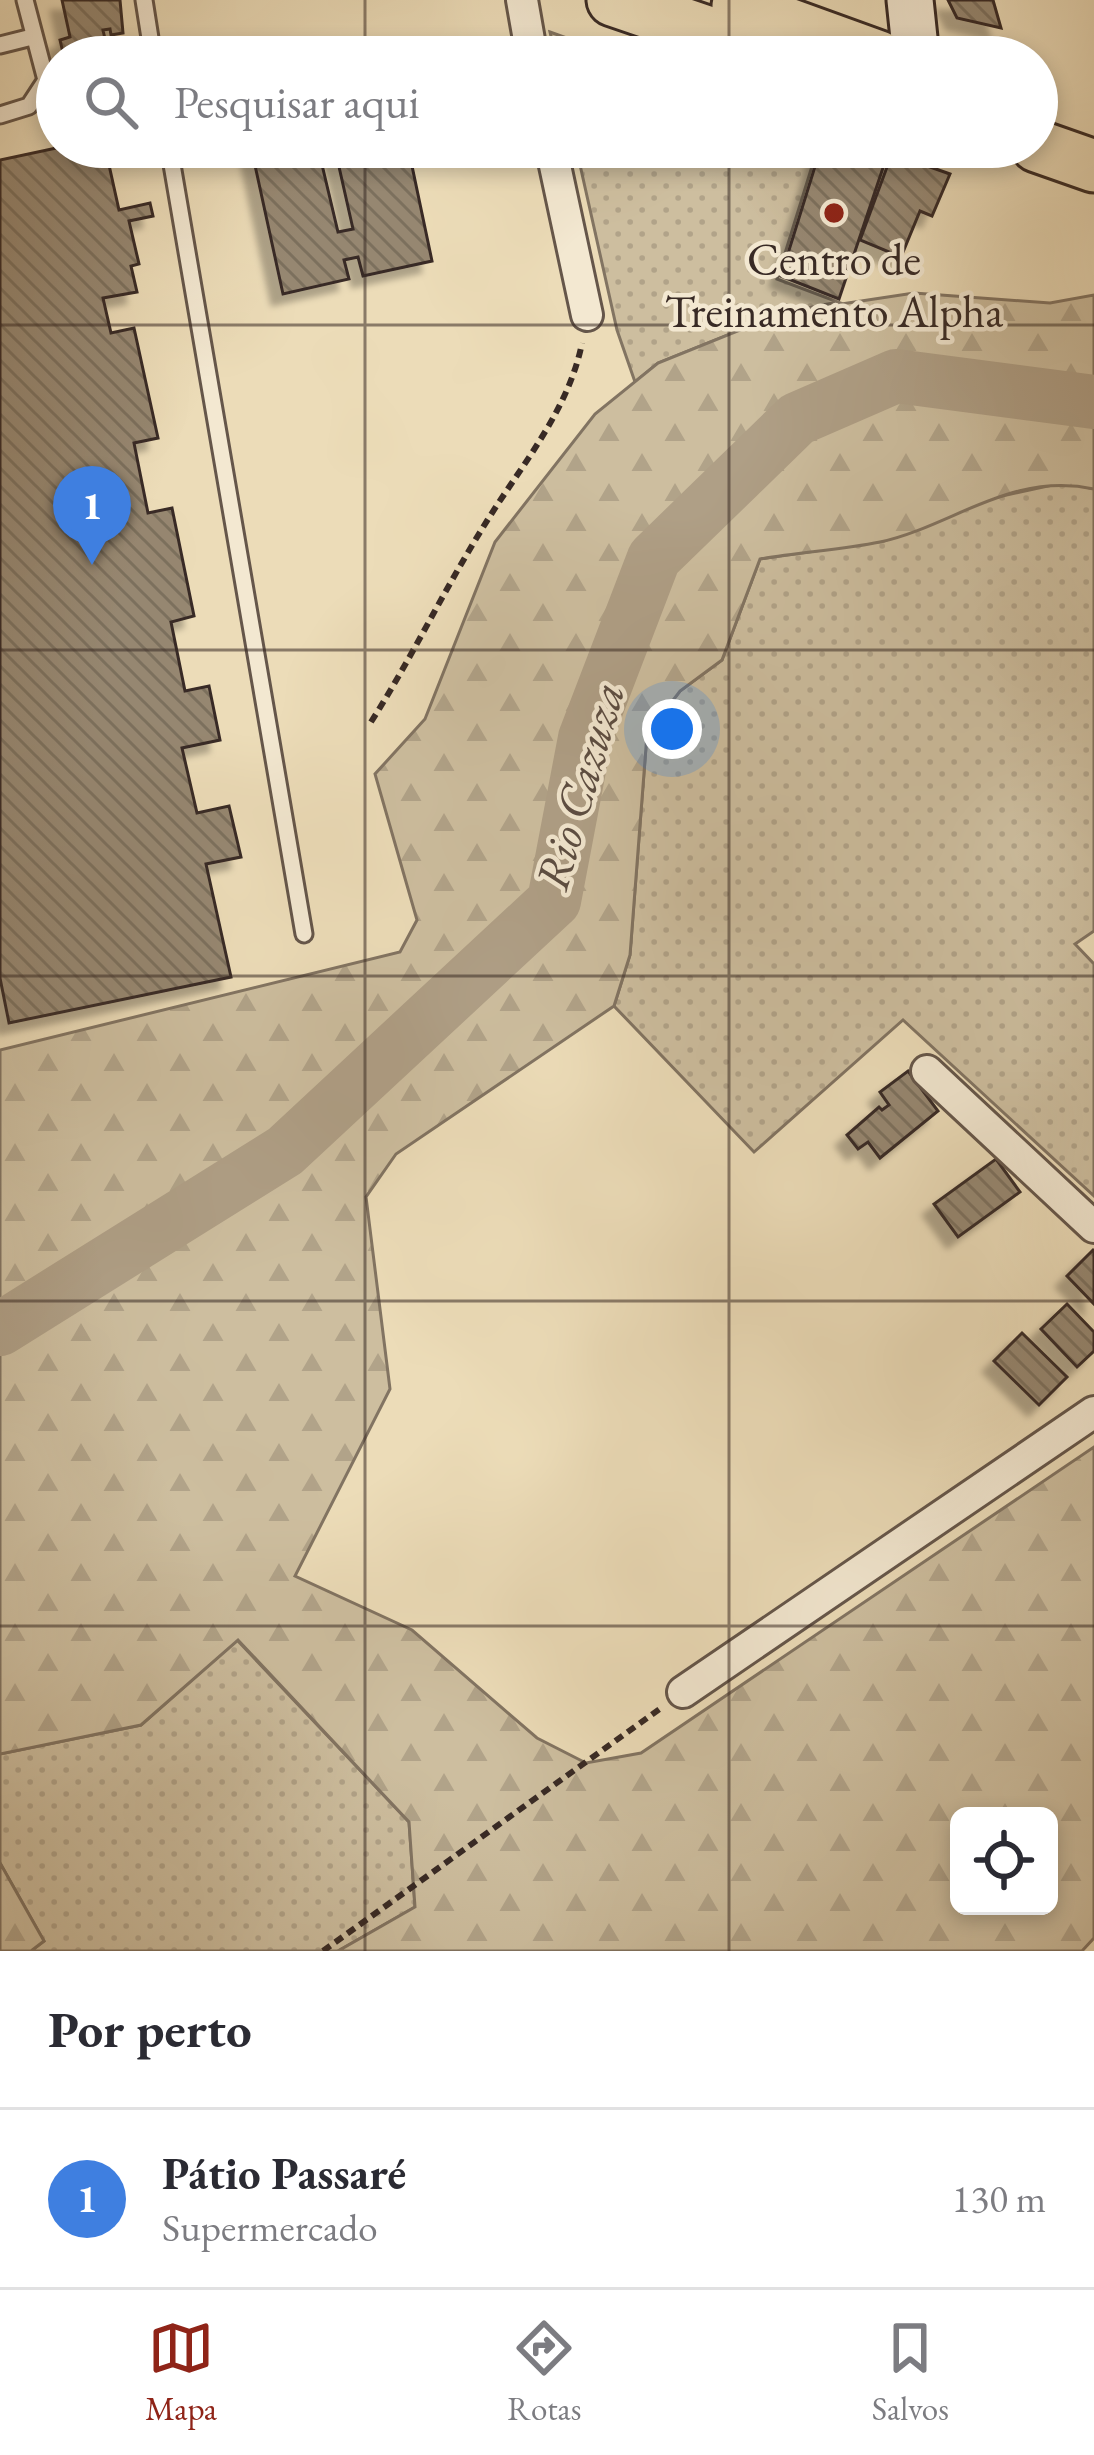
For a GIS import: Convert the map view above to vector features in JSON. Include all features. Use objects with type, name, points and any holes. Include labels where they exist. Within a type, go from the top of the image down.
[{"type":"main road","points":[[613,0],[718,36]]},
{"type":"main road","points":[[721,0],[821,36]]},
{"type":"main road","points":[[910,0],[914,36]]},
{"type":"main road","points":[[1058,119],[1094,132]]},
{"type":"main road","points":[[1058,153],[1094,166]]},
{"type":"street","points":[[522,0],[528,36]]},
{"type":"street","points":[[556,168],[587,315]]},
{"type":"street","points":[[927,1071],[1094,1227]]},
{"type":"street","points":[[683,1692],[1094,1412]]},
{"type":"lane","points":[[25,0],[36,49]]},
{"type":"lane","points":[[144,0],[150,36]]},
{"type":"lane","points":[[0,46],[32,37]]},
{"type":"lane","points":[[0,115],[29,106],[36,98]]},
{"type":"lane","points":[[173,168],[304,934]]},
{"type":"path","points":[[371,722],[569,388],[587,315]]},
{"type":"path","points":[[322,1951],[683,1692]]},
{"type":"green space","points":[[581,168],[811,168],[777,279],[838,302],[782,313],[658,363],[635,382],[617,330]]},
{"type":"green space","points":[[914,293],[1050,303],[1094,295],[1094,489],[1036,487],[880,542],[760,559],[722,660],[680,691],[647,734],[630,955],[614,1006],[396,1154],[366,1197],[390,1389],[295,1576],[412,1630],[537,1738],[586,1763],[641,1753],[1094,1447],[1094,1938],[1082,1951],[338,1951],[415,1907],[409,1822],[238,1640],[141,1725],[0,1754],[0,1050],[400,952],[417,920],[375,774],[425,719],[495,542],[595,414],[658,363],[782,313]]},
{"type":"green space","points":[[1066,482],[1094,489],[1094,931],[1075,944],[1094,964],[1094,1196],[903,1020],[754,1152],[614,1006],[630,955],[647,734],[680,691],[722,660],[760,559],[884,541],[984,500]]},
{"type":"green space","points":[[237,1640],[409,1822],[415,1907],[338,1951],[31,1951],[44,1941],[0,1863],[0,1754],[141,1725]]},
{"type":"green space","points":[[0,1863],[44,1941],[31,1951],[0,1951]]},
{"type":"building","points":[[62,0],[120,0],[123,33],[111,35],[110,29],[103,30],[104,36],[70,36]]},
{"type":"building","points":[[948,0],[993,0],[1001,28],[957,18]]},
{"type":"building","points":[[36,152],[36,168],[110,168],[119,210],[150,203],[153,216],[129,221],[139,264],[131,266],[137,292],[103,298],[111,333],[134,328],[158,438],[134,443],[148,513],[172,508],[194,616],[171,622],[185,691],[209,686],[220,740],[182,748],[197,813],[229,806],[241,857],[206,864],[231,977],[9,1023],[0,978],[0,160]]},
{"type":"building","points":[[256,168],[323,168],[338,232],[353,229],[339,168],[412,168],[432,261],[363,276],[358,257],[344,260],[349,279],[283,294]]},
{"type":"building","name":"Centro de Treinamento Alpha","points":[[814,168],[883,168],[839,299],[781,276]]},
{"type":"building","points":[[887,168],[933,168],[950,174],[932,216],[920,211],[901,257],[860,240]]},
{"type":"building","points":[[908,1071],[938,1111],[880,1158],[868,1142],[858,1149],[847,1135],[879,1107],[889,1105],[880,1092]]},
{"type":"building","points":[[996,1159],[1020,1192],[958,1237],[934,1204]]},
{"type":"building","points":[[1094,1251],[1094,1304],[1067,1276]]},
{"type":"building","points":[[1067,1304],[1094,1332],[1094,1351],[1077,1367],[1041,1329]]},
{"type":"building","points":[[1022,1333],[1067,1377],[1039,1405],[994,1361]]},
{"type":"waterway","name":"Rio Cazuza","points":[[0,1329],[285,1151],[554,901],[585,738],[654,558],[797,419],[896,376],[1094,402]]},
{"type":"place","name":"Centro de Treinamento Alpha","points":[[834,213]]},
{"type":"place","name":"Pátio Passaré","points":[[92,565]]}]
